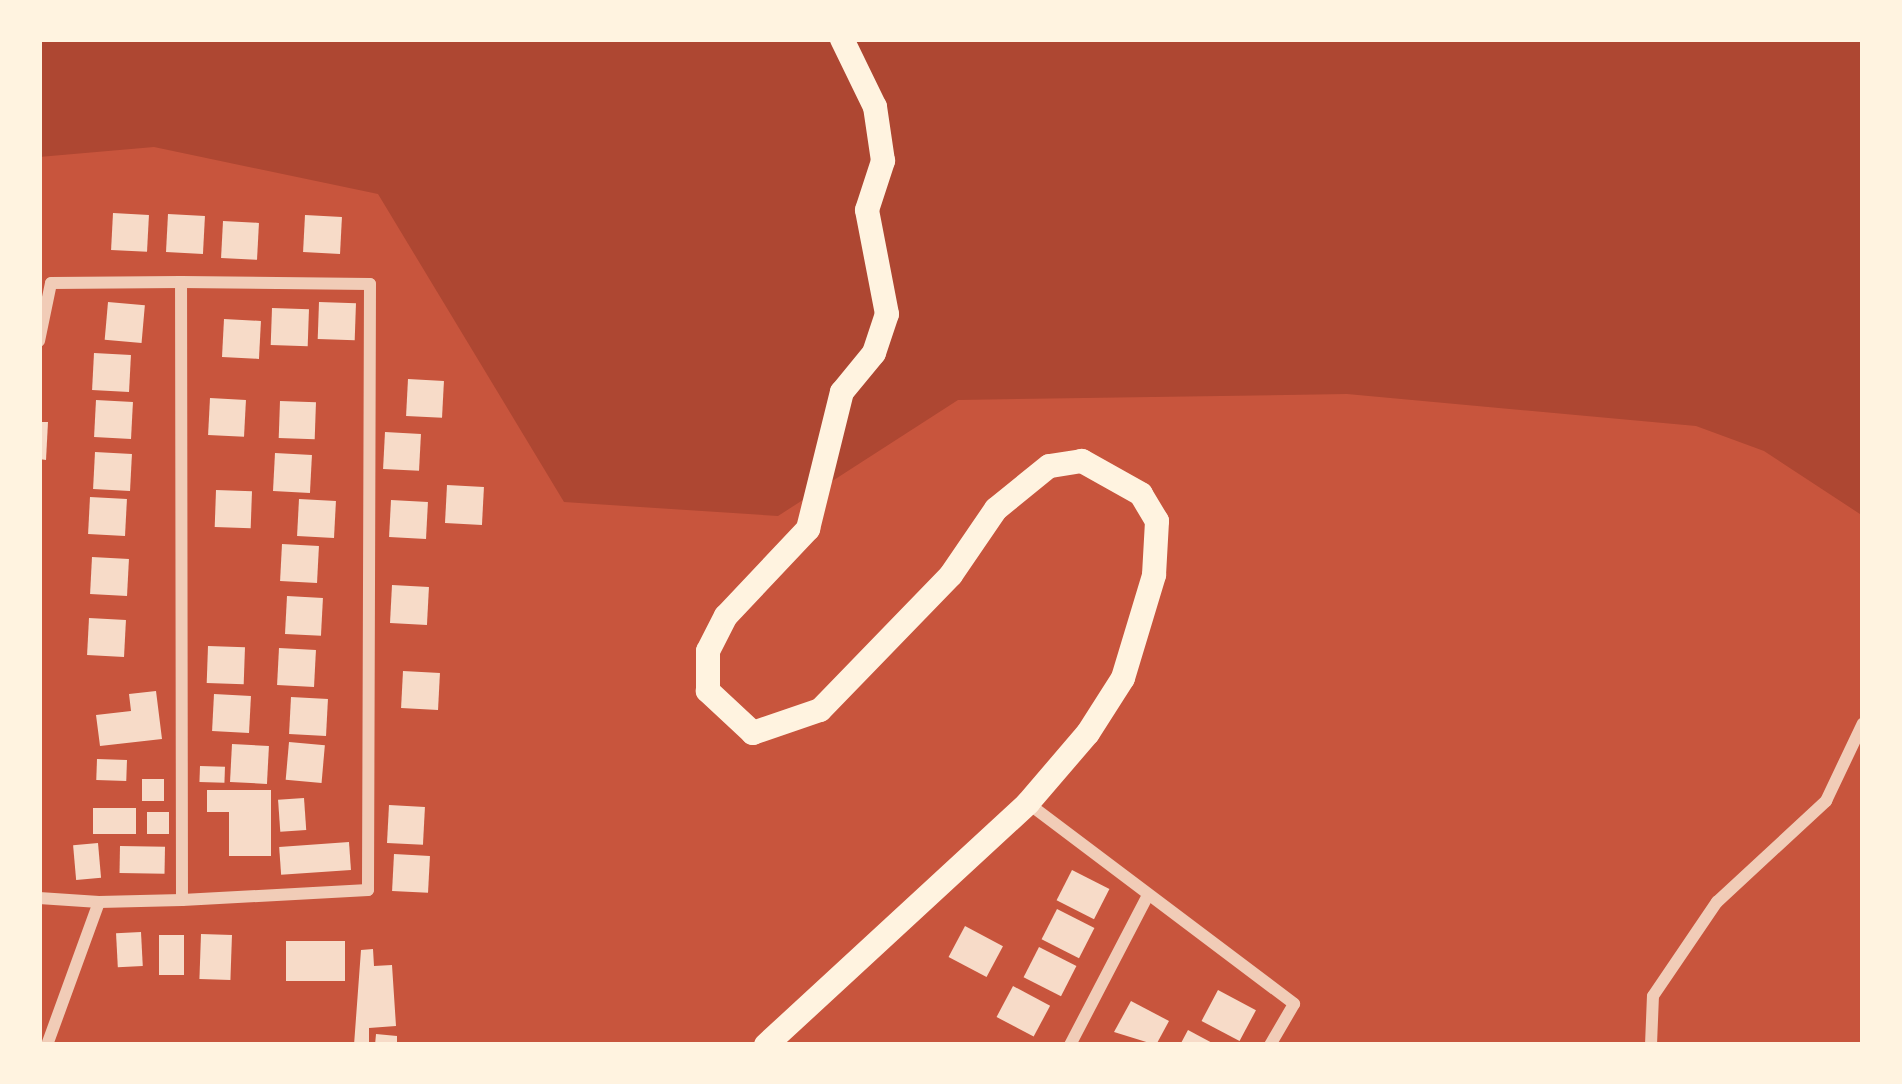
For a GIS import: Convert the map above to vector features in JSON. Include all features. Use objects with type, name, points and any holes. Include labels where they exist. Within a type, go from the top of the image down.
[{"type":"main road","points":[[766,1045],[1028,803],[1124,678],[1154,574],[1156,521],[1141,494],[1082,461],[1029,476],[820,710],[754,734],[708,691],[708,651],[726,616],[816,511],[842,392],[874,353],[886,314],[867,210],[884,160],[875,106],[842,39]]},
{"type":"street","points":[[182,282],[182,900]]},
{"type":"street","points":[[39,341],[51,284],[370,284],[368,890],[182,900],[39,898]]},
{"type":"street","points":[[1651,1045],[1653,996],[1717,902],[1826,801],[1863,723]]},
{"type":"street","points":[[1028,803],[1294,1004],[1270,1045]]},
{"type":"street","points":[[1070,1045],[1148,895]]},
{"type":"street","points":[[47,1045],[99,902]]},
{"type":"shaded area","points":[[39,39],[1863,39],[1863,516],[1764,451],[1696,426],[1347,394],[958,400],[778,516],[564,502],[378,194],[154,147],[39,157]]},
{"type":"building","points":[[113,213],[149,215],[147,252],[111,250]]},
{"type":"building","points":[[168,214],[205,216],[203,254],[166,252]]},
{"type":"building","points":[[305,215],[342,217],[340,254],[303,252]]},
{"type":"building","points":[[223,221],[259,223],[257,260],[221,258]]},
{"type":"building","points":[[108,302],[145,305],[142,343],[105,340]]},
{"type":"building","points":[[319,302],[356,303],[355,340],[318,339]]},
{"type":"building","points":[[272,308],[309,309],[308,346],[271,345]]},
{"type":"building","points":[[224,319],[261,321],[259,359],[222,357]]},
{"type":"building","points":[[94,353],[131,355],[129,392],[92,390]]},
{"type":"building","points":[[408,379],[444,381],[442,418],[406,416]]},
{"type":"building","points":[[210,398],[246,400],[244,437],[208,435]]},
{"type":"building","points":[[96,400],[133,402],[131,439],[94,437]]},
{"type":"building","points":[[280,401],[316,402],[315,439],[279,438]]},
{"type":"building","points":[[39,422],[48,422],[46,460],[39,459]]},
{"type":"building","points":[[385,432],[421,434],[419,471],[383,469]]},
{"type":"building","points":[[95,452],[132,454],[130,491],[93,489]]},
{"type":"building","points":[[275,453],[312,455],[310,493],[273,491]]},
{"type":"building","points":[[447,485],[484,487],[482,525],[445,523]]},
{"type":"building","points":[[216,490],[252,491],[251,528],[215,527]]},
{"type":"building","points":[[90,497],[127,499],[125,536],[88,534]]},
{"type":"building","points":[[299,499],[336,501],[334,538],[297,536]]},
{"type":"building","points":[[391,500],[428,502],[426,539],[389,537]]},
{"type":"building","points":[[282,544],[319,546],[317,583],[280,581]]},
{"type":"building","points":[[92,557],[129,559],[127,596],[90,594]]},
{"type":"building","points":[[392,585],[429,587],[427,625],[390,623]]},
{"type":"building","points":[[287,596],[323,598],[321,636],[285,634]]},
{"type":"building","points":[[89,618],[126,620],[124,657],[87,655]]},
{"type":"building","points":[[208,646],[245,647],[244,684],[207,683]]},
{"type":"building","points":[[279,648],[316,650],[314,687],[277,685]]},
{"type":"building","points":[[403,671],[440,673],[438,710],[401,708]]},
{"type":"building","points":[[156,691],[162,739],[100,746],[96,715],[131,711],[129,694]]},
{"type":"building","points":[[214,694],[251,696],[249,733],[212,731]]},
{"type":"building","points":[[291,697],[328,699],[326,736],[289,734]]},
{"type":"building","points":[[289,742],[325,745],[322,783],[286,780]]},
{"type":"building","points":[[232,744],[269,746],[267,784],[230,782]]},
{"type":"building","points":[[97,759],[127,760],[126,781],[96,780]]},
{"type":"building","points":[[200,766],[225,767],[224,783],[199,782]]},
{"type":"building","points":[[142,779],[164,779],[164,801],[142,801]]},
{"type":"building","points":[[207,790],[271,790],[271,856],[229,856],[229,812],[207,812]]},
{"type":"building","points":[[304,798],[306,830],[280,832],[278,800]]},
{"type":"building","points":[[389,805],[425,807],[423,845],[387,843]]},
{"type":"building","points":[[93,808],[136,808],[136,834],[93,834]]},
{"type":"building","points":[[147,812],[169,812],[169,834],[147,834]]},
{"type":"building","points":[[349,842],[351,870],[281,875],[279,847]]},
{"type":"building","points":[[98,843],[101,878],[76,880],[73,845]]},
{"type":"building","points":[[120,846],[165,847],[165,874],[120,873]]},
{"type":"building","points":[[394,854],[430,856],[428,893],[392,891]]},
{"type":"building","points":[[1072,870],[1109,889],[1094,919],[1057,900]]},
{"type":"building","points":[[1057,909],[1094,928],[1079,958],[1042,939]]},
{"type":"building","points":[[965,926],[1003,946],[987,977],[949,957]]},
{"type":"building","points":[[141,932],[143,966],[118,967],[116,933]]},
{"type":"building","points":[[201,934],[232,935],[230,980],[199,979]]},
{"type":"building","points":[[159,935],[184,935],[184,975],[159,975]]},
{"type":"building","points":[[286,941],[345,941],[345,981],[286,981]]},
{"type":"building","points":[[1039,947],[1076,966],[1061,996],[1024,977]]},
{"type":"building","points":[[373,949],[374,966],[392,965],[396,1026],[369,1028],[369,1044],[354,1045],[361,950]]},
{"type":"building","points":[[1013,986],[1050,1006],[1034,1037],[997,1017]]},
{"type":"building","points":[[1218,990],[1256,1010],[1240,1041],[1202,1021]]},
{"type":"building","points":[[1131,1001],[1169,1021],[1156,1045],[1114,1032]]},
{"type":"building","points":[[1188,1030],[1216,1045],[1180,1045]]},
{"type":"building","points":[[376,1034],[397,1036],[397,1045],[375,1045]]}]
